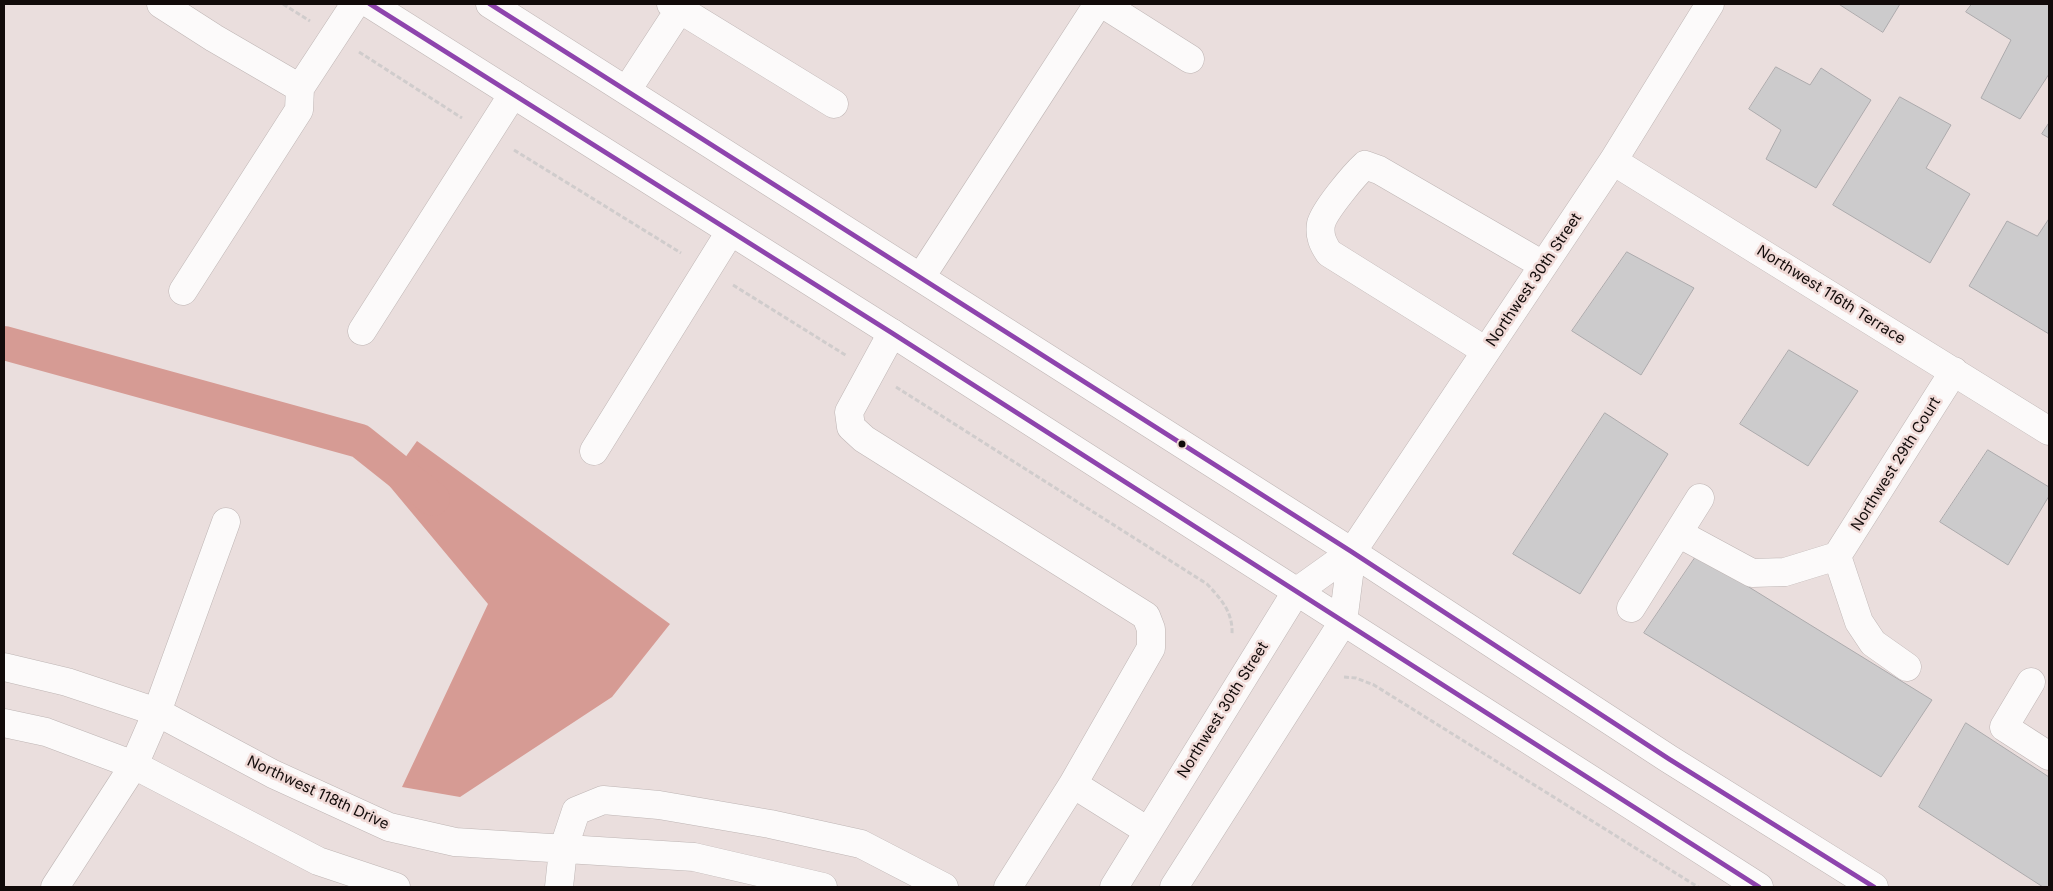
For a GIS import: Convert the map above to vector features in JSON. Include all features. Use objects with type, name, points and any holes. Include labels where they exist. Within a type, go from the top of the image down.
[{"type":"street","points":[[161,4],[214,38],[300,88]]},
{"type":"street","points":[[184,291],[299,110],[300,88],[355,4]]},
{"type":"street","points":[[370,4],[892,333],[1759,887]]},
{"type":"street","points":[[490,4],[1352,552],[1669,759],[1874,887]]},
{"type":"street","points":[[921,277],[1098,4]]},
{"type":"street","points":[[1104,4],[1190,59]]},
{"type":"street","name":"Northwest 30th Street","points":[[1114,887],[1296,592],[1352,552],[1613,161],[1710,4]]},
{"type":"street","points":[[627,90],[678,6],[834,104]]},
{"type":"street","points":[[362,331],[513,94]]},
{"type":"street","name":"Northwest 116th Terrace","points":[[1613,161],[2049,431]]},
{"type":"street","points":[[1486,351],[1329,253],[1322,242],[1321,223],[1352,177],[1365,165],[1379,170],[1544,265]]},
{"type":"street","points":[[594,451],[730,232]]},
{"type":"street","points":[[892,333],[849,412],[851,427],[864,439],[1146,616],[1151,629],[1151,648],[1073,784],[1008,887]]},
{"type":"street","name":"Northwest 29th Court","points":[[1837,556],[1954,371]]},
{"type":"street","points":[[1630,608],[1700,498]]},
{"type":"street","points":[[55,887],[134,765],[157,712],[226,522]]},
{"type":"street","points":[[1678,533],[1752,573],[1785,572],[1837,556],[1858,622],[1873,643],[1907,667]]},
{"type":"street","name":"Northwest 30th Street","points":[[1174,887],[1343,622],[1352,552]]},
{"type":"street","name":"Northwest 118th Drive","points":[[4,667],[66,682],[157,712],[273,774],[389,828],[455,842],[694,857],[823,887]]},
{"type":"street","points":[[2031,682],[2004,727],[2049,756]]},
{"type":"street","points":[[4,723],[46,732],[134,765],[318,861],[396,887]]},
{"type":"street","points":[[1073,784],[1148,831]]},
{"type":"street","points":[[559,887],[563,850],[576,811],[603,800],[659,805],[770,824],[861,844],[944,887]]},
{"type":"path","points":[[1314,670],[1328,679],[1341,677],[1356,678],[1374,685],[1698,887]]},
{"type":"shaded area","points":[[417,441],[670,624],[612,697],[460,797],[402,787],[488,604],[387,483]]},
{"type":"building","points":[[1839,4],[1900,4],[1883,32]]},
{"type":"building","points":[[1972,4],[2049,4],[2049,74],[2020,119],[1981,98],[2011,40],[1966,12]]},
{"type":"building","points":[[1776,67],[1810,85],[1821,68],[1871,100],[1816,188],[1766,159],[1781,130],[1749,109]]},
{"type":"building","points":[[1900,97],[1951,125],[1926,168],[1970,194],[1930,263],[1833,205]]},
{"type":"building","points":[[2049,123],[2049,138],[2042,134]]},
{"type":"building","points":[[2049,219],[2049,334],[1969,286],[2007,221],[2037,236]]},
{"type":"building","points":[[1627,252],[1694,288],[1641,375],[1572,331]]},
{"type":"building","points":[[1789,350],[1858,391],[1808,466],[1740,424]]},
{"type":"building","points":[[1605,413],[1668,454],[1580,594],[1513,554]]},
{"type":"building","points":[[1988,450],[2049,487],[2049,496],[2008,565],[1940,522]]},
{"type":"building","points":[[1697,555],[1932,700],[1881,777],[1644,633]]},
{"type":"building","points":[[1966,723],[2049,777],[2049,887],[2043,887],[1919,807]]},
{"type":"waterway","points":[[4,343],[360,441],[433,499]]},
{"type":"transit line","points":[[370,4],[892,333],[1759,887]]},
{"type":"transit line","points":[[490,4],[1352,552],[1669,759],[1874,887]]}]
